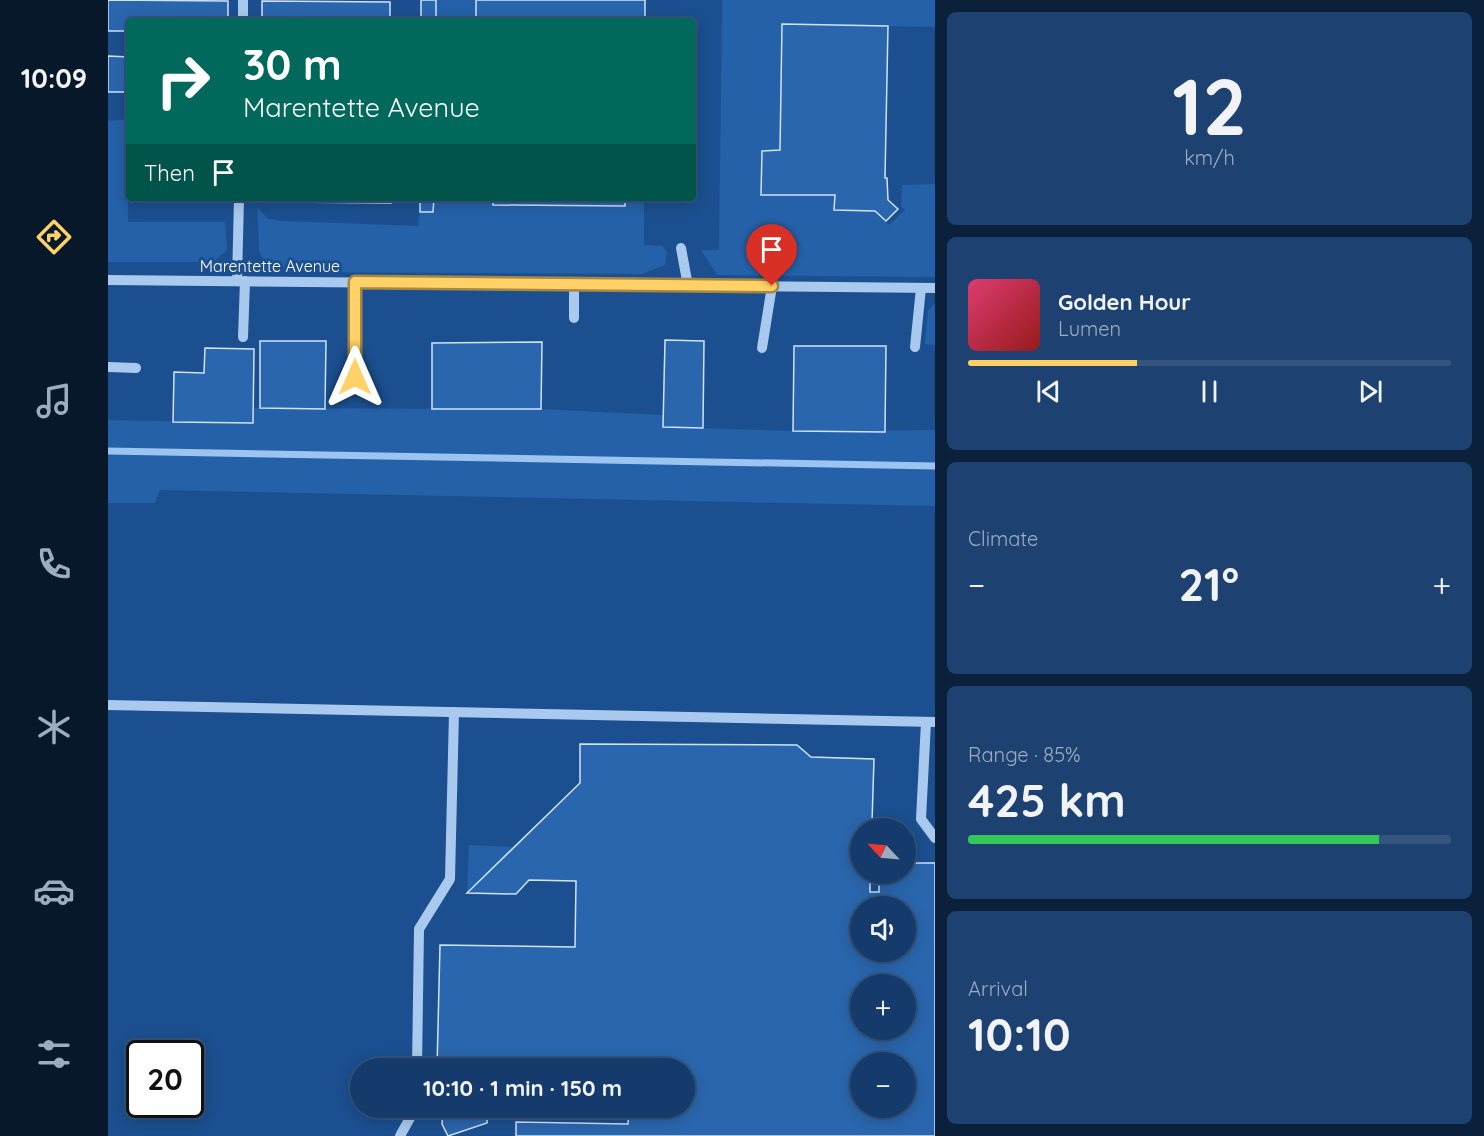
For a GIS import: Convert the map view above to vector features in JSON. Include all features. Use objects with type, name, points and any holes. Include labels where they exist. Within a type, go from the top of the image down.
[{"type":"street","points":[[243,0],[243,18]]},
{"type":"street","points":[[239,201],[243,337]]},
{"type":"street","points":[[681,248],[688,286]]},
{"type":"street","name":"Marentette Avenue","points":[[108,280],[935,288]]},
{"type":"street","points":[[355,282],[355,377]]},
{"type":"street","points":[[574,285],[574,318]]},
{"type":"street","points":[[762,348],[772,286]]},
{"type":"street","points":[[915,347],[921,288]]},
{"type":"street","points":[[108,367],[136,368]]},
{"type":"street","points":[[108,705],[931,722],[921,819],[935,838]]},
{"type":"street","points":[[417,1058],[419,929],[450,879],[454,712]]},
{"type":"street","points":[[400,1136],[410,1118]]},
{"type":"shaded area","points":[[436,0],[476,0],[476,18],[436,18]]},
{"type":"shaded area","points":[[722,0],[935,0],[935,27],[782,24],[780,150],[762,151],[761,194],[835,195],[835,210],[875,211],[889,225],[905,210],[901,206],[902,185],[935,184],[935,277],[717,275],[701,250],[719,250]]},
{"type":"shaded area","points":[[126,119],[128,222],[225,222],[227,250],[213,262],[108,262],[108,121]]},
{"type":"shaded area","points":[[434,201],[493,201],[493,205],[624,206],[625,201],[644,201],[644,245],[662,246],[667,252],[665,265],[642,274],[268,272],[259,251],[257,207],[268,219],[282,221],[418,226],[420,212],[433,212]]},
{"type":"shaded area","points":[[935,304],[935,345],[925,344],[928,310]]},
{"type":"shaded area","points":[[253,408],[541,409],[663,415],[663,427],[793,431],[935,430],[935,506],[160,490],[155,503],[108,503],[108,420],[252,423]]},
{"type":"shaded area","points":[[469,845],[514,847],[467,893]]},
{"type":"building","points":[[108,0],[228,1],[228,18],[126,18],[126,31],[108,31]]},
{"type":"building","points":[[421,0],[436,0],[436,18],[421,18]]},
{"type":"building","points":[[476,0],[645,0],[645,18],[476,18]]},
{"type":"building","points":[[262,1],[390,2],[390,18],[262,18]]},
{"type":"building","points":[[782,24],[888,26],[885,178],[887,178],[888,200],[898,209],[886,221],[875,211],[834,210],[835,195],[761,195],[762,151],[780,150]]},
{"type":"building","points":[[108,56],[126,57],[126,92],[108,92]]},
{"type":"building","points":[[391,201],[391,203],[283,202]]},
{"type":"building","points":[[420,201],[434,201],[433,212],[420,212]]},
{"type":"building","points":[[493,201],[625,201],[625,206],[493,205]]},
{"type":"building","points":[[665,340],[704,341],[703,428],[663,427]]},
{"type":"building","points":[[260,341],[326,341],[325,409],[260,408]]},
{"type":"building","points":[[542,342],[541,409],[432,409],[432,343]]},
{"type":"building","points":[[794,346],[886,346],[885,432],[793,431]]},
{"type":"building","points":[[205,348],[254,349],[253,423],[173,422],[174,372],[204,373]]},
{"type":"building","points":[[580,744],[797,745],[811,757],[874,759],[872,818],[850,818],[850,884],[870,884],[870,892],[879,892],[879,884],[916,884],[916,863],[935,863],[935,1136],[516,1136],[516,1122],[628,1124],[628,1118],[695,1118],[695,1058],[437,1058],[440,945],[575,947],[576,881],[529,880],[516,894],[467,893],[580,783]]},
{"type":"building","points":[[442,1118],[487,1118],[487,1123],[448,1136],[442,1124]]},
{"type":"waterway","points":[[108,451],[935,466]]},
{"type":"route","points":[[355,377],[355,282],[772,286]]}]
